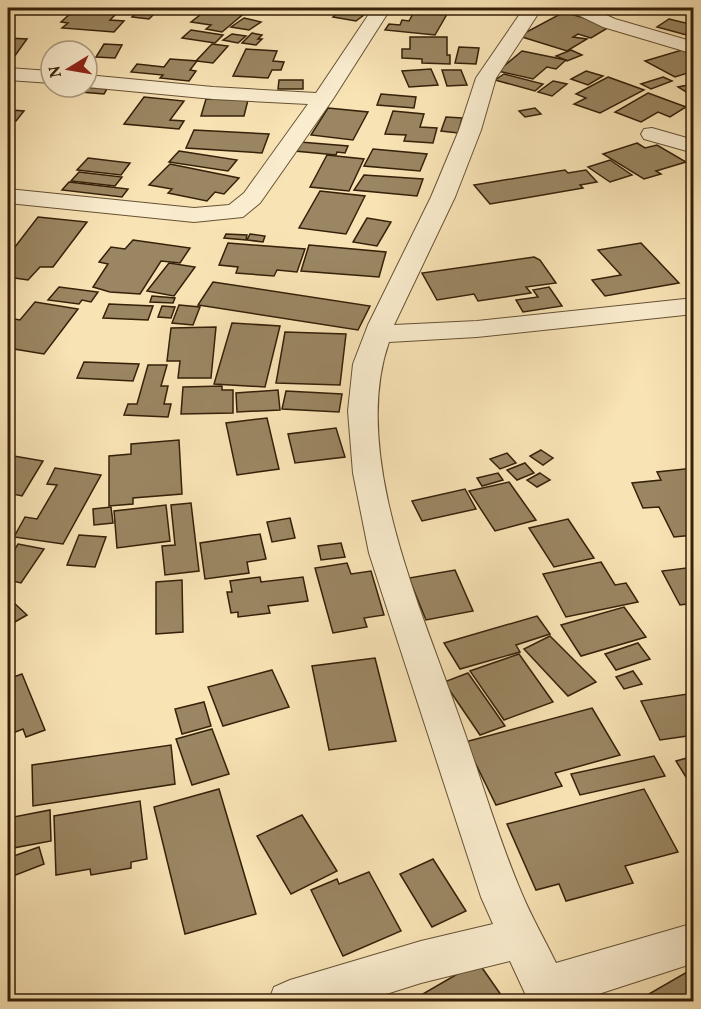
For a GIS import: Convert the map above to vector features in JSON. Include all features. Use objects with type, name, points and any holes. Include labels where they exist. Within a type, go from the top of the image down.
[{"type":"street","points":[[8,196],[194,215],[235,212],[252,198],[323,99],[382,8]]},
{"type":"street","points":[[533,8],[486,78],[470,130],[443,197],[378,334],[367,364],[362,411],[368,473],[386,553],[502,897],[548,995],[693,943]]},
{"type":"street","points":[[579,8],[609,23],[693,48]]},
{"type":"street","points":[[8,74],[39,76]]},
{"type":"street","points":[[99,82],[191,91],[323,99]]},
{"type":"street","points":[[652,134],[693,147]]},
{"type":"street","points":[[378,334],[477,329],[693,306]]},
{"type":"street","points":[[290,1002],[411,965],[520,938]]},
{"type":"building","points":[[85,8],[119,11],[110,20],[124,21],[114,32],[62,28],[68,23],[61,22],[71,13],[78,14]]},
{"type":"building","points":[[132,8],[160,8],[149,19],[132,17],[139,10]]},
{"type":"building","points":[[209,8],[247,11],[222,32],[206,29],[211,25],[191,22]]},
{"type":"building","points":[[341,10],[364,15],[356,21],[333,17]]},
{"type":"building","points":[[415,10],[447,14],[435,35],[385,30],[389,24],[400,25],[402,20],[409,21]]},
{"type":"building","points":[[564,12],[611,26],[591,38],[578,34],[573,37],[587,39],[567,51],[519,36]]},
{"type":"building","points":[[244,18],[261,22],[249,30],[231,27]]},
{"type":"building","points":[[669,19],[694,25],[694,37],[657,27]]},
{"type":"building","points":[[191,30],[223,35],[215,43],[182,38]]},
{"type":"building","points":[[252,33],[262,35],[258,39],[262,39],[256,45],[242,43]]},
{"type":"building","points":[[232,34],[246,36],[238,43],[223,40]]},
{"type":"building","points":[[410,37],[447,37],[447,55],[450,55],[450,64],[422,63],[422,59],[402,58],[402,49],[410,49]]},
{"type":"building","points":[[8,38],[27,39],[14,57],[8,57]]},
{"type":"building","points":[[104,44],[122,45],[115,58],[99,57]]},
{"type":"building","points":[[212,44],[228,46],[213,63],[196,61]]},
{"type":"building","points":[[459,47],[479,48],[476,64],[455,63]]},
{"type":"building","points":[[246,49],[277,51],[273,61],[284,62],[281,70],[272,70],[268,78],[233,76]]},
{"type":"building","points":[[571,50],[582,55],[567,61],[556,56]]},
{"type":"building","points":[[682,50],[694,56],[694,71],[675,77],[645,61]]},
{"type":"building","points":[[522,51],[566,60],[556,69],[547,67],[533,79],[498,71]]},
{"type":"building","points":[[170,59],[197,61],[190,70],[196,71],[189,81],[160,78],[163,75],[131,72],[137,64],[164,67]]},
{"type":"building","points":[[431,69],[438,85],[409,87],[402,71]]},
{"type":"building","points":[[442,70],[461,70],[467,85],[447,86]]},
{"type":"building","points":[[586,71],[603,76],[588,85],[571,79]]},
{"type":"building","points":[[504,74],[543,84],[535,91],[495,80]]},
{"type":"building","points":[[608,77],[644,90],[600,113],[574,104],[586,98],[576,94]]},
{"type":"building","points":[[663,77],[672,81],[651,89],[641,84]]},
{"type":"building","points":[[279,80],[303,80],[303,89],[278,89]]},
{"type":"building","points":[[553,81],[567,84],[552,96],[538,92]]},
{"type":"building","points":[[694,84],[694,97],[678,87]]},
{"type":"building","points":[[99,88],[107,89],[104,94],[99,94]]},
{"type":"building","points":[[648,93],[686,107],[670,117],[658,112],[641,122],[615,112]]},
{"type":"building","points":[[381,94],[416,97],[414,108],[377,105]]},
{"type":"building","points":[[144,97],[184,101],[170,120],[184,121],[179,129],[124,124]]},
{"type":"building","points":[[206,99],[248,100],[244,116],[201,116]]},
{"type":"building","points":[[328,108],[368,112],[353,140],[311,135]]},
{"type":"building","points":[[535,108],[541,114],[525,117],[519,111]]},
{"type":"building","points":[[11,110],[24,111],[16,121],[8,120]]},
{"type":"building","points":[[393,111],[424,114],[420,127],[437,128],[433,143],[404,141],[406,135],[385,134]]},
{"type":"building","points":[[446,117],[462,118],[458,133],[441,131]]},
{"type":"building","points":[[194,130],[269,134],[262,153],[186,148]]},
{"type":"building","points":[[300,142],[348,146],[345,153],[337,152],[336,155],[295,151]]},
{"type":"building","points":[[637,143],[645,148],[657,145],[686,162],[656,171],[661,174],[644,179],[603,154]]},
{"type":"building","points":[[373,149],[427,154],[420,171],[364,166]]},
{"type":"building","points":[[179,151],[237,160],[228,171],[169,162]]},
{"type":"building","points":[[327,155],[364,159],[349,191],[310,187]]},
{"type":"building","points":[[88,158],[130,163],[121,175],[77,170]]},
{"type":"building","points":[[610,160],[632,175],[610,182],[588,167]]},
{"type":"building","points":[[170,164],[239,178],[224,194],[215,192],[207,201],[168,193],[172,189],[149,185]]},
{"type":"building","points":[[565,170],[568,173],[586,170],[597,182],[580,185],[583,188],[490,204],[474,185]]},
{"type":"building","points":[[79,172],[122,177],[115,186],[71,181]]},
{"type":"building","points":[[364,175],[423,179],[417,196],[354,190]]},
{"type":"building","points":[[69,182],[128,189],[122,197],[62,190]]},
{"type":"building","points":[[320,191],[365,196],[346,234],[299,228]]},
{"type":"building","points":[[38,217],[87,222],[53,267],[40,267],[28,280],[8,277],[8,256]]},
{"type":"building","points":[[367,218],[391,222],[377,246],[353,242]]},
{"type":"building","points":[[226,234],[247,235],[246,240],[224,238]]},
{"type":"building","points":[[250,234],[265,236],[263,242],[247,240]]},
{"type":"building","points":[[133,240],[190,248],[180,263],[161,261],[140,294],[110,292],[93,287],[108,264],[99,262],[111,247],[125,249]]},
{"type":"building","points":[[228,243],[305,249],[297,272],[277,270],[274,276],[236,273],[238,267],[219,265]]},
{"type":"building","points":[[641,243],[679,283],[605,296],[592,280],[621,275],[598,250]]},
{"type":"building","points":[[309,245],[386,252],[379,277],[301,271]]},
{"type":"building","points":[[534,257],[540,260],[556,283],[526,287],[531,293],[478,301],[474,294],[437,300],[422,273]]},
{"type":"building","points":[[169,263],[195,267],[174,296],[147,291]]},
{"type":"building","points":[[213,282],[370,306],[358,330],[198,305]]},
{"type":"building","points":[[59,287],[98,292],[91,302],[82,300],[79,304],[48,300]]},
{"type":"building","points":[[549,287],[562,306],[523,312],[516,300],[538,297],[533,290]]},
{"type":"building","points":[[152,296],[175,298],[173,303],[150,302]]},
{"type":"building","points":[[35,302],[78,309],[44,354],[8,348],[8,318],[20,320]]},
{"type":"building","points":[[109,304],[153,306],[148,320],[103,318]]},
{"type":"building","points":[[179,305],[200,307],[193,325],[172,323]]},
{"type":"building","points":[[162,306],[175,307],[171,318],[158,317]]},
{"type":"building","points":[[232,323],[280,326],[265,387],[214,384]]},
{"type":"building","points":[[216,327],[211,378],[178,378],[180,361],[167,361],[171,328]]},
{"type":"building","points":[[285,332],[346,334],[340,385],[276,383]]},
{"type":"building","points":[[84,362],[139,364],[133,381],[77,378]]},
{"type":"building","points":[[148,365],[167,365],[161,386],[168,386],[164,404],[171,404],[168,417],[124,415],[128,404],[137,404]]},
{"type":"building","points":[[222,386],[222,390],[233,390],[233,413],[181,414],[183,387]]},
{"type":"building","points":[[278,390],[280,410],[237,412],[236,393]]},
{"type":"building","points":[[286,391],[342,394],[339,412],[282,409]]},
{"type":"building","points":[[267,418],[279,469],[237,475],[226,423]]},
{"type":"building","points":[[336,428],[345,457],[295,463],[288,434]]},
{"type":"building","points":[[179,440],[182,494],[133,498],[133,504],[109,506],[109,456],[131,454],[131,444]]},
{"type":"building","points":[[541,450],[553,458],[543,465],[530,456]]},
{"type":"building","points":[[507,453],[516,463],[500,469],[490,459]]},
{"type":"building","points":[[8,455],[43,461],[22,496],[8,493]]},
{"type":"building","points":[[525,463],[534,473],[517,480],[507,470]]},
{"type":"building","points":[[55,468],[101,475],[63,544],[14,537],[25,517],[37,519],[57,485],[47,484]]},
{"type":"building","points":[[694,468],[694,535],[674,537],[659,507],[643,508],[632,483],[661,480],[657,472]]},
{"type":"building","points":[[498,473],[503,480],[482,486],[477,478]]},
{"type":"building","points":[[540,473],[550,480],[537,487],[527,480]]},
{"type":"building","points":[[509,482],[536,520],[495,531],[469,491]]},
{"type":"building","points":[[465,489],[476,509],[422,521],[412,501]]},
{"type":"building","points":[[191,503],[199,571],[165,575],[162,546],[175,545],[171,505]]},
{"type":"building","points":[[166,505],[170,541],[117,548],[114,511]]},
{"type":"building","points":[[111,507],[113,523],[94,525],[93,509]]},
{"type":"building","points":[[290,518],[295,538],[272,542],[267,522]]},
{"type":"building","points":[[568,519],[594,558],[554,567],[529,528]]},
{"type":"building","points":[[260,534],[266,559],[247,562],[249,573],[205,579],[200,543]]},
{"type":"building","points":[[79,535],[106,537],[95,567],[67,565]]},
{"type":"building","points":[[341,543],[345,557],[321,560],[318,546]]},
{"type":"building","points":[[18,544],[44,549],[21,583],[8,580],[11,571],[8,570],[8,560]]},
{"type":"building","points":[[601,562],[615,585],[626,583],[638,602],[566,617],[543,574]]},
{"type":"building","points":[[347,563],[351,574],[371,571],[384,615],[364,618],[367,627],[333,633],[315,568]]},
{"type":"building","points":[[694,567],[694,603],[680,605],[662,571]]},
{"type":"building","points":[[455,570],[473,611],[426,620],[409,578]]},
{"type":"building","points":[[260,577],[261,582],[303,577],[308,601],[268,606],[270,613],[238,617],[238,612],[231,613],[227,592],[232,592],[230,581]]},
{"type":"building","points":[[182,580],[183,632],[156,634],[156,582]]},
{"type":"building","points":[[13,602],[27,615],[8,626],[8,605]]},
{"type":"building","points":[[624,607],[646,637],[581,656],[561,625]]},
{"type":"building","points":[[537,616],[550,634],[516,645],[520,652],[460,669],[444,643]]},
{"type":"building","points":[[550,636],[596,682],[568,696],[524,649]]},
{"type":"building","points":[[638,643],[650,659],[616,670],[605,654]]},
{"type":"building","points":[[519,654],[553,702],[504,720],[470,671]]},
{"type":"building","points":[[375,658],[396,741],[329,750],[312,666]]},
{"type":"building","points":[[272,670],[289,707],[223,726],[208,687]]},
{"type":"building","points":[[633,671],[642,684],[624,689],[616,677]]},
{"type":"building","points":[[468,673],[505,726],[480,735],[444,682]]},
{"type":"building","points":[[22,674],[45,730],[26,737],[23,729],[8,735],[8,679]]},
{"type":"building","points":[[694,693],[694,735],[660,740],[641,701]]},
{"type":"building","points":[[204,702],[211,726],[182,734],[175,709]]},
{"type":"building","points":[[592,708],[620,755],[555,773],[562,786],[496,805],[465,742]]},
{"type":"building","points":[[212,729],[229,774],[192,785],[176,739]]},
{"type":"building","points":[[171,745],[175,784],[33,806],[32,765]]},
{"type":"building","points":[[654,756],[665,776],[580,795],[571,774]]},
{"type":"building","points":[[694,756],[694,790],[676,761]]},
{"type":"building","points":[[219,789],[256,914],[185,934],[154,807]]},
{"type":"building","points":[[644,789],[678,852],[625,866],[633,883],[566,901],[559,884],[536,890],[507,824]]},
{"type":"building","points":[[140,801],[147,859],[131,862],[131,868],[91,875],[90,869],[56,875],[54,816]]},
{"type":"building","points":[[50,810],[51,841],[8,849],[8,818]]},
{"type":"building","points":[[302,815],[337,871],[291,894],[257,836]]},
{"type":"building","points":[[39,847],[44,864],[8,878],[8,858]]},
{"type":"building","points":[[433,859],[466,911],[432,927],[400,874]]},
{"type":"building","points":[[369,872],[401,931],[343,956],[311,890],[337,879],[339,884]]},
{"type":"building","points":[[478,962],[506,1002],[409,1002]]},
{"type":"building","points":[[694,968],[694,1002],[635,1002]]}]
